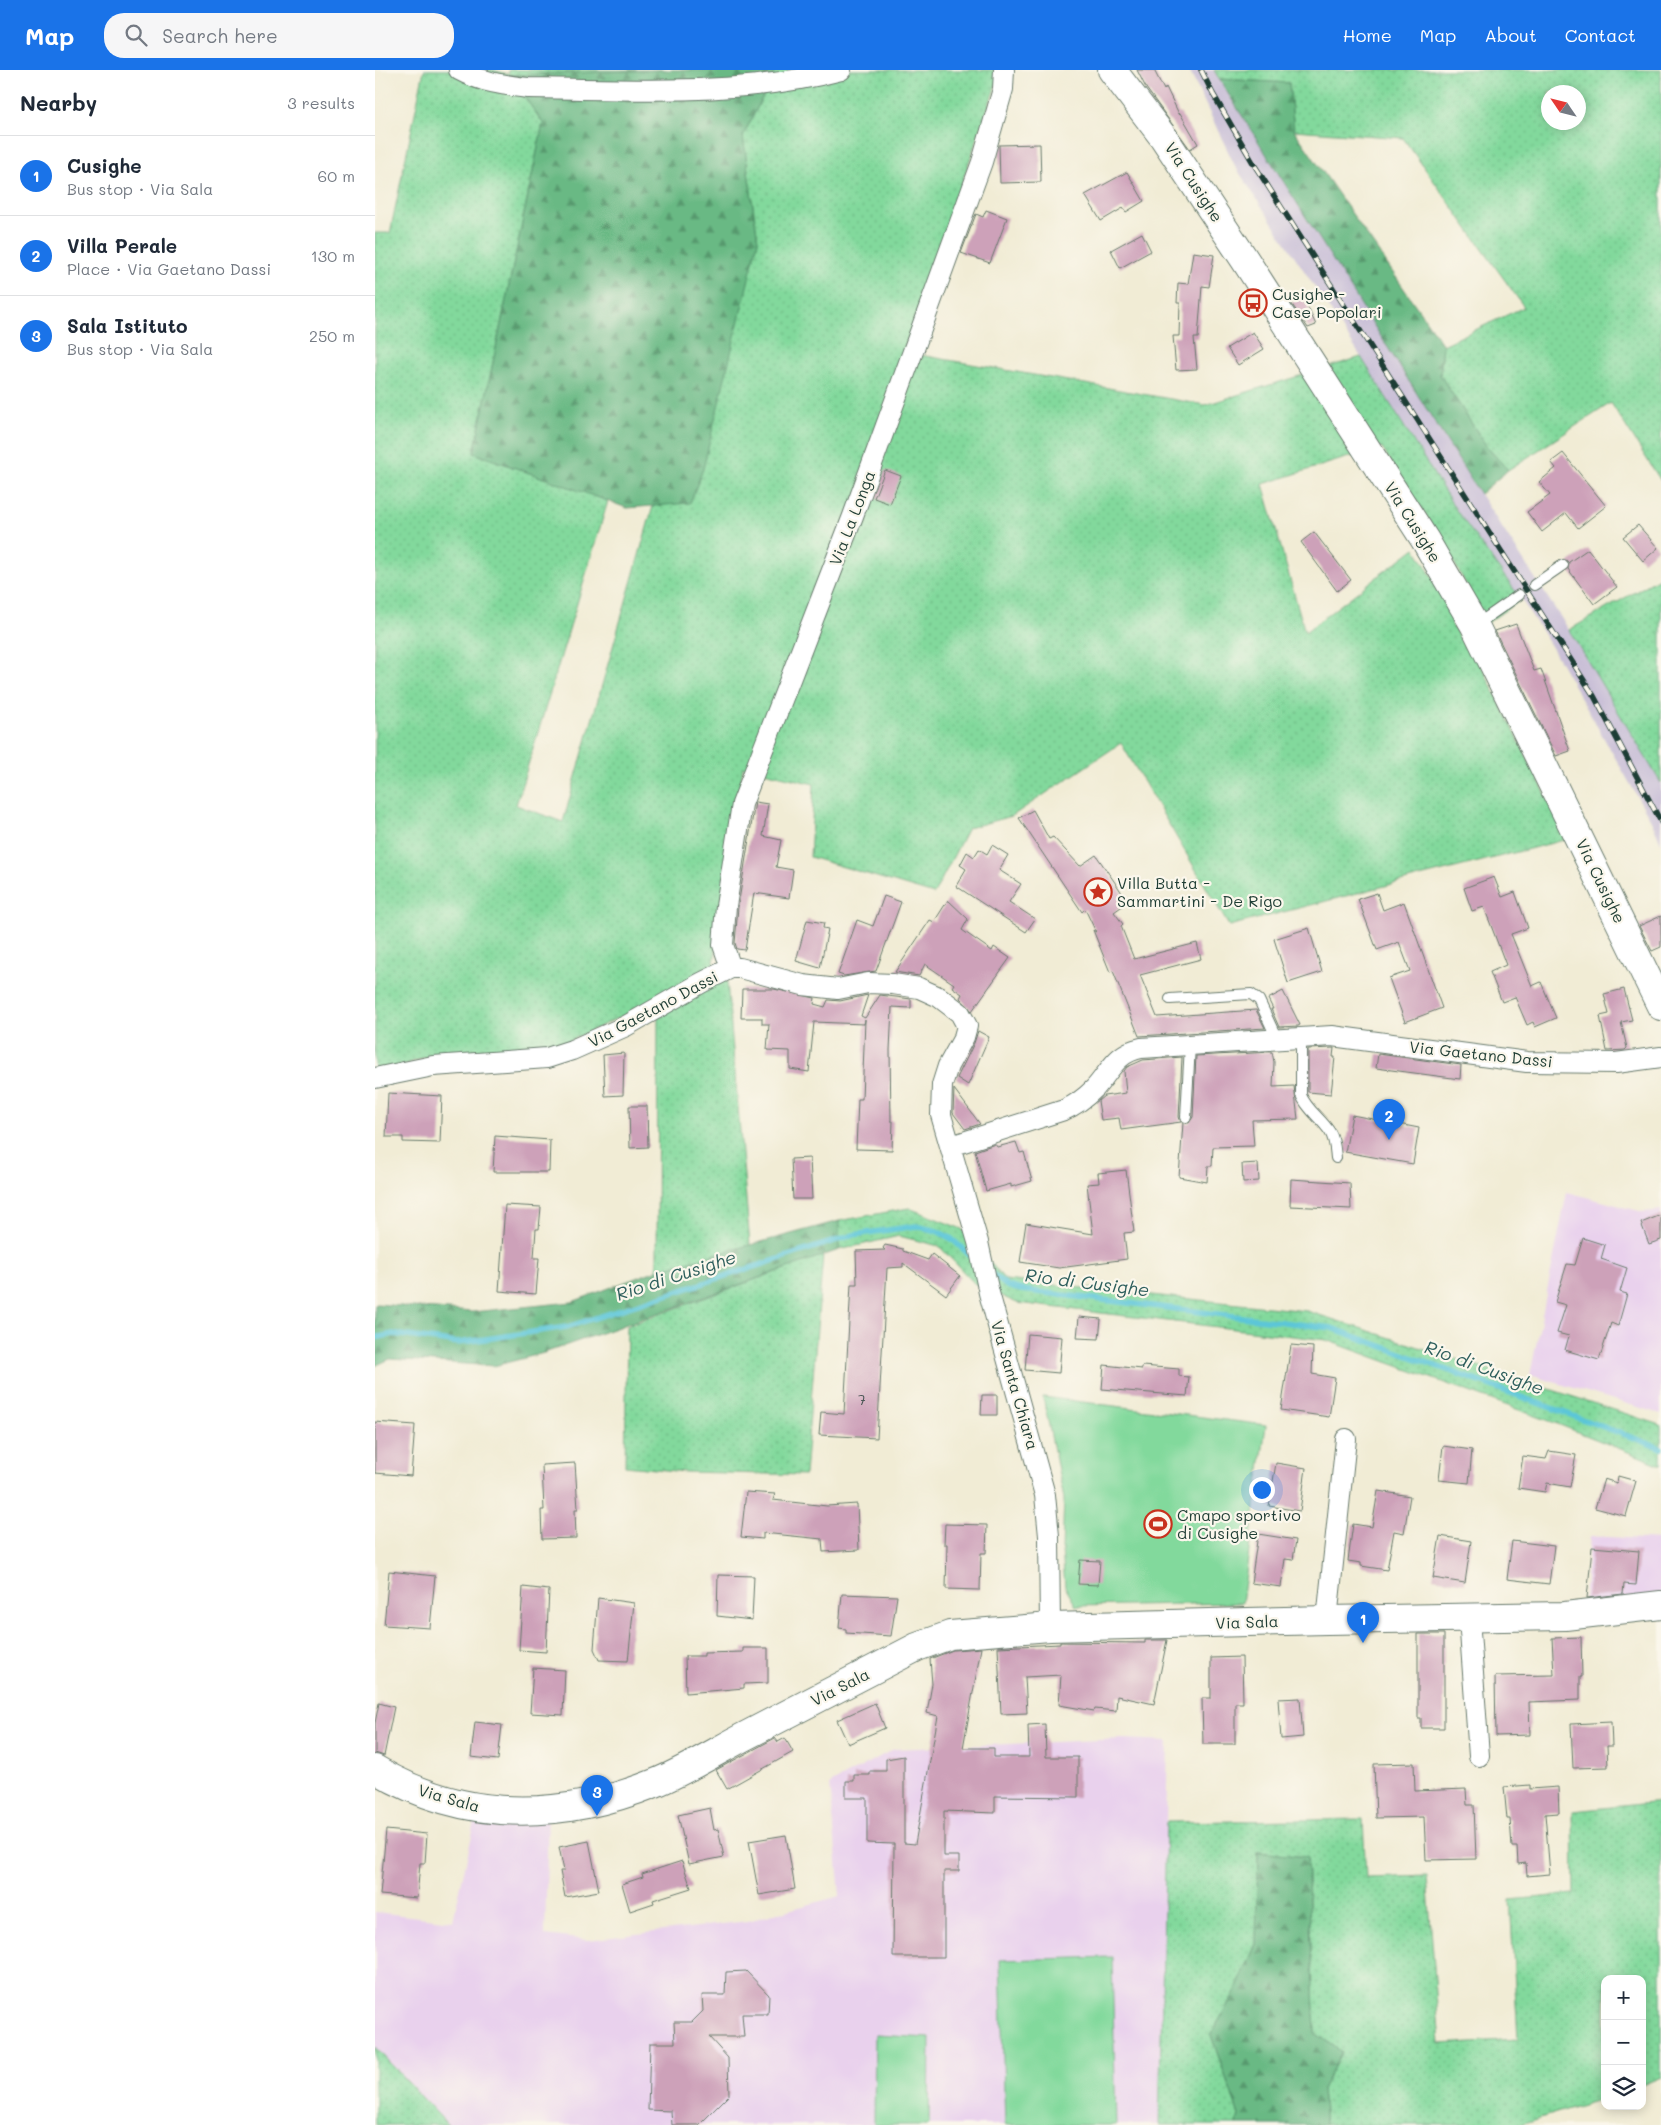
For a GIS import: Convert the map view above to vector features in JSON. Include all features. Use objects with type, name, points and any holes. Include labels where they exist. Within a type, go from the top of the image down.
[{"type":"street","points":[[459,70],[488,82],[528,88],[694,90],[785,82],[841,70]]},
{"type":"street","name":"Via La Longa","points":[[731,968],[723,945],[725,916],[742,804],[853,516],[982,162],[1003,89],[1004,70]]},
{"type":"street","name":"Via Cusighe","points":[[1112,70],[1164,138],[1245,260],[1425,540],[1475,626],[1661,1006]]},
{"type":"street","name":"Via Gaetano Dassi","points":[[375,1078],[433,1066],[547,1058],[572,1050],[626,1026],[731,968],[740,968],[803,985],[838,989],[868,983],[907,986],[932,993],[960,1013],[966,1022],[965,1031],[948,1066],[940,1096],[941,1115],[951,1146],[1074,1105],[1095,1087],[1116,1061],[1126,1052],[1141,1048],[1333,1036],[1527,1062],[1616,1063],[1661,1057]]},
{"type":"street","name":"Via Santa Chiara","points":[[951,1146],[978,1242],[989,1294],[1045,1495],[1049,1536],[1050,1627]]},
{"type":"street","points":[[1327,1620],[1346,1438]]},
{"type":"street","name":"Via Sala","points":[[375,1769],[421,1792],[477,1808],[514,1812],[554,1810],[591,1804],[657,1782],[933,1640],[969,1633],[1050,1627],[1565,1616],[1661,1606]]},
{"type":"street","points":[[1469,1618],[1479,1756]]},
{"type":"lane","points":[[1534,585],[1563,565]]},
{"type":"lane","points":[[1475,626],[1519,595]]},
{"type":"lane","points":[[1170,999],[1251,994],[1259,1000],[1277,1039]]},
{"type":"lane","points":[[1301,1038],[1301,1095],[1305,1104],[1330,1132],[1334,1141],[1336,1158]]},
{"type":"lane","points":[[1186,1117],[1190,1045]]},
{"type":"shaded area","points":[[1189,70],[1214,70],[1480,494],[1569,630],[1661,783],[1661,843],[1652,822],[1551,646],[1521,599],[1456,510],[1361,357],[1235,166]]},
{"type":"shaded area","points":[[1567,1192],[1643,1212],[1661,1210],[1661,1414],[1530,1375]]},
{"type":"shaded area","points":[[1590,1536],[1661,1540],[1661,1601],[1583,1610]]},
{"type":"shaded area","points":[[1124,1739],[1168,1741],[1159,2125],[448,2125],[375,2047],[375,1912],[453,1921],[476,1817],[548,1816],[545,1935],[587,1940],[748,1921],[840,1896],[830,1784],[894,1749]]},
{"type":"green space","points":[[424,70],[493,70],[508,74],[509,70],[666,70],[509,75],[543,123],[474,453],[608,501],[516,805],[563,822],[653,506],[690,502],[758,241],[743,136],[776,70],[1004,70],[997,82],[903,352],[1205,405],[1361,357],[1456,510],[1521,599],[1487,623],[1439,535],[1381,447],[1263,484],[1305,632],[1415,548],[1456,617],[1451,623],[1466,649],[1473,649],[1568,839],[1229,926],[1121,743],[1012,816],[968,828],[934,894],[810,857],[814,784],[743,767],[714,963],[727,981],[750,1245],[657,1270],[658,999],[563,1044],[423,1058],[375,1076],[375,233],[390,233]]},
{"type":"green space","points":[[666,70],[776,70],[743,136],[758,241],[703,469],[690,503],[627,508],[474,453],[543,123],[509,75]]},
{"type":"green space","points":[[1214,70],[1661,70],[1661,481],[1611,403],[1508,470],[1487,447],[1440,375],[1443,345],[1524,307],[1403,138],[1294,130],[1289,83],[1219,79]]},
{"type":"green space","points":[[1219,79],[1289,83],[1294,130],[1443,345],[1440,375],[1487,447],[1508,470],[1480,494]]},
{"type":"green space","points":[[1661,577],[1661,783],[1569,630]]},
{"type":"green space","points":[[909,1208],[962,1229],[1005,1280],[1307,1311],[1661,1425],[1661,1465],[1555,1423],[1326,1340],[1017,1303],[975,1284],[939,1246],[899,1236],[839,1250],[839,1221]]},
{"type":"green space","points":[[839,1221],[839,1250],[544,1353],[494,1366],[390,1359],[375,1366],[375,1305],[377,1304],[472,1312],[572,1302],[657,1270]]},
{"type":"green space","points":[[823,1255],[805,1475],[686,1472],[625,1466],[627,1326]]},
{"type":"green space","name":"Cmapo sportivo di Cusighe","points":[[1043,1397],[1266,1425],[1242,1603],[1076,1606],[1065,1587],[1062,1550],[1064,1499]]},
{"type":"green space","points":[[1661,1802],[1661,2077],[1646,2083],[1646,1975],[1601,1975],[1601,2099],[1517,2125],[1325,2125],[1322,2089],[1342,2052],[1315,2033],[1307,1857],[1258,1852],[1256,1944],[1236,1990],[1211,2035],[1239,2115],[1237,2125],[1159,2125],[1166,1822],[1363,1819],[1366,1878],[1427,1876],[1440,2044],[1518,2039],[1510,1900],[1574,1894],[1573,1811]]},
{"type":"green space","points":[[1258,1852],[1307,1857],[1315,2033],[1342,2052],[1322,2089],[1325,2125],[1237,2125],[1239,2115],[1211,2035],[1236,1990],[1256,1944]]},
{"type":"green space","points":[[1112,1957],[1116,2125],[1005,2125],[1000,1960]]},
{"type":"green space","points":[[875,2035],[930,2038],[929,2125],[874,2125]]},
{"type":"green space","points":[[375,2047],[448,2125],[375,2125]]},
{"type":"building","points":[[1137,70],[1154,70],[1164,90],[1166,87],[1179,114],[1198,144],[1190,149],[1146,88]]},
{"type":"building","points":[[1040,144],[1041,182],[1000,183],[999,145]]},
{"type":"building","points":[[1127,172],[1144,201],[1126,212],[1123,208],[1101,221],[1085,195]]},
{"type":"building","points":[[986,210],[1007,218],[990,263],[961,253],[976,214],[983,217]]},
{"type":"building","points":[[1142,233],[1151,251],[1120,268],[1111,250]]},
{"type":"building","points":[[1193,252],[1214,255],[1209,287],[1202,286],[1198,338],[1194,338],[1197,369],[1176,370],[1173,336],[1179,336],[1180,303],[1177,303],[1178,283],[1188,284]]},
{"type":"building","points":[[1303,297],[1316,325],[1308,328],[1291,303]]},
{"type":"building","points":[[1253,332],[1264,349],[1238,365],[1227,348]]},
{"type":"building","points":[[1563,453],[1606,506],[1578,528],[1566,513],[1542,532],[1527,512],[1550,495],[1539,482],[1556,468],[1551,462]]},
{"type":"building","points":[[885,470],[901,476],[890,504],[874,498]]},
{"type":"building","points":[[1638,525],[1658,548],[1643,561],[1623,537]]},
{"type":"building","points":[[1314,532],[1351,580],[1337,591],[1301,542]]},
{"type":"building","points":[[1588,549],[1617,587],[1594,604],[1568,569],[1569,562]]},
{"type":"building","points":[[1516,624],[1534,671],[1541,669],[1570,751],[1556,756],[1495,631]]},
{"type":"building","points":[[755,802],[768,804],[763,836],[781,840],[776,867],[793,870],[789,898],[754,893],[745,950],[737,949],[735,943],[738,907]]},
{"type":"building","points":[[1033,810],[1049,839],[1053,837],[1080,866],[1096,855],[1116,884],[1128,902],[1114,912],[1123,924],[1121,926],[1134,959],[1197,943],[1201,959],[1140,975],[1157,1017],[1256,1010],[1265,1028],[1139,1036],[1113,971],[1110,972],[1093,930],[1096,932],[1085,909],[1082,912],[1019,818]]},
{"type":"building","points":[[992,845],[1008,855],[999,870],[1021,884],[1009,902],[1035,919],[1026,932],[956,886],[966,869],[960,865],[967,852],[974,857],[979,849],[987,854]]},
{"type":"building","points":[[1494,877],[1502,897],[1515,892],[1528,928],[1511,934],[1532,986],[1541,982],[1556,1018],[1535,1027],[1533,1022],[1527,1025],[1515,997],[1502,1002],[1490,972],[1506,965],[1484,907],[1472,911],[1464,888]]},
{"type":"building","points":[[1377,893],[1383,910],[1404,902],[1442,1008],[1405,1022],[1389,978],[1410,971],[1399,942],[1377,950],[1358,899]]},
{"type":"building","points":[[884,896],[901,902],[876,971],[844,976],[838,974],[857,920],[873,926]]},
{"type":"building","points":[[948,900],[968,919],[962,930],[992,951],[994,947],[1010,958],[972,1011],[960,998],[962,994],[952,987],[954,984],[925,964],[919,976],[895,972],[930,920],[934,922]]},
{"type":"building","points":[[1661,916],[1661,947],[1652,951],[1639,926]]},
{"type":"building","points":[[807,920],[824,923],[823,928],[828,929],[820,968],[796,961]]},
{"type":"building","points":[[1309,928],[1322,972],[1288,983],[1274,939]]},
{"type":"building","points":[[742,989],[774,989],[815,998],[814,1004],[825,1007],[828,1000],[840,1001],[868,995],[861,1016],[865,1018],[880,995],[911,999],[911,1008],[892,1007],[890,1050],[891,1121],[893,1121],[892,1150],[856,1149],[858,1099],[862,1099],[865,1020],[864,1024],[814,1022],[809,1072],[790,1069],[790,1051],[767,1050],[769,1024],[762,1024],[762,1018],[741,1018]]},
{"type":"building","points":[[1624,989],[1632,1020],[1621,1022],[1627,1048],[1625,1050],[1607,1051],[1600,1016],[1609,1014],[1604,994]]},
{"type":"building","points":[[1283,991],[1300,1025],[1298,1026],[1279,1027],[1271,1009],[1273,1009],[1268,999]]},
{"type":"building","points":[[978,1031],[989,1037],[968,1085],[957,1078]]},
{"type":"building","points":[[1334,1048],[1333,1057],[1335,1057],[1331,1094],[1308,1092],[1308,1049]]},
{"type":"building","points":[[1272,1052],[1274,1062],[1273,1087],[1294,1086],[1298,1119],[1252,1120],[1254,1146],[1213,1147],[1212,1166],[1208,1166],[1207,1182],[1179,1177],[1183,1123],[1189,1123],[1193,1117],[1196,1056]]},
{"type":"building","points":[[624,1053],[623,1095],[605,1096],[603,1055]]},
{"type":"building","points":[[1378,1054],[1461,1065],[1460,1079],[1376,1068]]},
{"type":"building","points":[[1182,1057],[1179,1117],[1181,1122],[1121,1130],[1119,1118],[1101,1120],[1098,1101],[1104,1096],[1126,1093],[1124,1071],[1127,1067],[1143,1060]]},
{"type":"building","points":[[954,1089],[980,1124],[965,1129],[953,1113]]},
{"type":"building","points":[[388,1093],[442,1096],[440,1143],[403,1142],[403,1137],[386,1137]]},
{"type":"building","points":[[629,1106],[647,1106],[648,1147],[630,1148]]},
{"type":"building","points":[[1352,1115],[1419,1128],[1413,1164],[1345,1152]]},
{"type":"building","points":[[495,1136],[550,1140],[549,1172],[493,1172]]},
{"type":"building","points":[[1016,1142],[1020,1153],[1024,1152],[1032,1181],[1011,1187],[1011,1184],[986,1191],[975,1151],[995,1144],[997,1147]]},
{"type":"building","points":[[810,1158],[812,1199],[793,1199],[791,1159]]},
{"type":"building","points":[[1258,1163],[1259,1181],[1243,1182],[1242,1164]]},
{"type":"building","points":[[1126,1170],[1134,1232],[1124,1233],[1127,1259],[1059,1268],[1020,1262],[1026,1223],[1093,1234],[1087,1184],[1099,1183],[1098,1173]]},
{"type":"building","points":[[1291,1179],[1350,1183],[1351,1209],[1290,1206]]},
{"type":"building","points":[[505,1205],[541,1207],[539,1229],[536,1229],[534,1258],[539,1258],[536,1294],[499,1291]]},
{"type":"building","points":[[1661,1215],[1661,1240],[1649,1244],[1641,1223]]},
{"type":"building","points":[[1583,1238],[1605,1245],[1601,1259],[1627,1268],[1620,1292],[1627,1294],[1618,1326],[1611,1323],[1599,1360],[1565,1350],[1569,1336],[1557,1333],[1566,1305],[1555,1302],[1567,1264],[1575,1265]]},
{"type":"building","points":[[885,1245],[903,1249],[903,1251],[928,1260],[932,1254],[960,1276],[946,1295],[903,1263],[903,1267],[887,1268],[877,1438],[819,1435],[821,1412],[844,1414],[851,1284],[857,1284],[856,1251],[885,1250],[883,1248]]},
{"type":"building","points":[[1079,1317],[1101,1319],[1099,1339],[1077,1338]]},
{"type":"building","points":[[1028,1334],[1062,1337],[1059,1373],[1025,1370]]},
{"type":"building","points":[[1291,1345],[1313,1347],[1312,1374],[1335,1378],[1329,1417],[1281,1410]]},
{"type":"building","points":[[1104,1365],[1142,1369],[1142,1366],[1179,1369],[1179,1376],[1189,1377],[1187,1396],[1102,1389]]},
{"type":"building","points":[[982,1395],[997,1395],[997,1415],[981,1415]]},
{"type":"building","points":[[375,1422],[415,1425],[411,1476],[375,1473]]},
{"type":"building","points":[[1443,1446],[1472,1450],[1469,1483],[1439,1480]]},
{"type":"building","points":[[1549,1451],[1576,1455],[1570,1487],[1547,1483],[1545,1492],[1518,1488],[1523,1456],[1546,1459]]},
{"type":"building","points":[[575,1463],[578,1509],[575,1509],[576,1538],[542,1539],[541,1510],[544,1510],[542,1465]]},
{"type":"building","points":[[1276,1463],[1306,1468],[1300,1511],[1269,1506]]},
{"type":"building","points":[[1618,1476],[1636,1481],[1626,1516],[1595,1508],[1604,1479],[1617,1483]]},
{"type":"building","points":[[1378,1491],[1410,1496],[1404,1533],[1394,1531],[1387,1570],[1361,1566],[1361,1563],[1348,1561],[1353,1524],[1372,1527]]},
{"type":"building","points":[[746,1492],[775,1494],[773,1500],[827,1506],[857,1504],[859,1550],[823,1552],[822,1539],[763,1533],[763,1539],[741,1537]]},
{"type":"building","points":[[945,1524],[987,1525],[986,1553],[981,1553],[980,1590],[946,1589],[947,1544],[944,1544]]},
{"type":"building","points":[[1258,1534],[1296,1540],[1293,1560],[1285,1559],[1281,1587],[1251,1583]]},
{"type":"building","points":[[1440,1536],[1471,1541],[1465,1583],[1433,1578]]},
{"type":"building","points":[[1512,1541],[1554,1546],[1549,1584],[1507,1579]]},
{"type":"building","points":[[1592,1547],[1639,1551],[1636,1585],[1624,1584],[1623,1594],[1587,1598]]},
{"type":"building","points":[[1080,1560],[1100,1561],[1098,1585],[1078,1584]]},
{"type":"building","points":[[389,1571],[435,1576],[430,1628],[384,1625]]},
{"type":"building","points":[[718,1575],[754,1576],[752,1620],[717,1616]]},
{"type":"building","points":[[523,1587],[549,1590],[546,1652],[519,1650]]},
{"type":"building","points":[[842,1594],[897,1596],[891,1636],[846,1633],[846,1629],[839,1628]]},
{"type":"building","points":[[598,1598],[634,1603],[628,1661],[599,1660],[594,1649]]},
{"type":"building","points":[[1418,1634],[1444,1634],[1444,1728],[1421,1728],[1421,1718],[1418,1718]]},
{"type":"building","points":[[1581,1637],[1582,1677],[1580,1677],[1580,1700],[1529,1702],[1530,1735],[1496,1736],[1495,1676],[1554,1675],[1552,1638]]},
{"type":"building","points":[[1145,1640],[1167,1640],[1154,1704],[1117,1696],[1116,1711],[1095,1709],[1094,1711],[1059,1705],[1061,1675],[1025,1677],[1027,1713],[1001,1714],[998,1647],[1060,1644],[1060,1642],[1145,1643]]},
{"type":"building","points":[[743,1648],[768,1648],[768,1683],[744,1684],[744,1688],[686,1693],[685,1656],[704,1656],[704,1653],[743,1652]]},
{"type":"building","points":[[981,1648],[963,1748],[994,1748],[994,1757],[1029,1757],[1028,1725],[1045,1724],[1046,1757],[1078,1757],[1078,1797],[995,1796],[995,1813],[944,1811],[944,1856],[959,1856],[959,1871],[944,1871],[944,1957],[893,1957],[894,1844],[867,1843],[867,1798],[846,1798],[846,1781],[854,1781],[854,1775],[870,1775],[870,1771],[886,1771],[886,1759],[904,1756],[904,1843],[915,1844],[938,1716],[927,1713],[932,1684],[930,1659],[953,1650]]},
{"type":"building","points":[[1242,1657],[1243,1703],[1235,1703],[1235,1744],[1203,1744],[1202,1698],[1211,1698],[1211,1658]]},
{"type":"building","points":[[533,1668],[565,1670],[563,1715],[530,1713]]},
{"type":"building","points":[[1300,1698],[1303,1737],[1281,1739],[1278,1699]]},
{"type":"building","points":[[379,1703],[394,1707],[384,1756],[375,1753],[375,1723]]},
{"type":"building","points":[[875,1703],[885,1728],[848,1744],[837,1720]]},
{"type":"building","points":[[475,1722],[502,1725],[498,1760],[471,1757]]},
{"type":"building","points":[[1611,1722],[1612,1746],[1607,1746],[1608,1767],[1573,1768],[1571,1724]]},
{"type":"building","points":[[775,1738],[778,1742],[785,1738],[793,1752],[727,1789],[716,1770]]},
{"type":"building","points":[[1414,1763],[1415,1791],[1466,1789],[1467,1805],[1474,1805],[1476,1859],[1426,1860],[1424,1817],[1376,1818],[1374,1764]]},
{"type":"building","points":[[1530,1785],[1530,1789],[1558,1787],[1559,1813],[1545,1814],[1550,1874],[1527,1876],[1526,1863],[1518,1864],[1517,1847],[1512,1847],[1510,1819],[1507,1819],[1504,1787]]},
{"type":"building","points":[[710,1808],[714,1830],[718,1829],[724,1857],[689,1864],[678,1815]]},
{"type":"building","points":[[386,1830],[427,1834],[425,1863],[420,1863],[417,1898],[380,1895]]},
{"type":"building","points":[[786,1835],[795,1889],[759,1895],[749,1841]]},
{"type":"building","points":[[589,1841],[599,1891],[565,1897],[560,1871],[564,1871],[559,1847]]},
{"type":"building","points":[[682,1861],[691,1888],[653,1900],[654,1903],[630,1911],[622,1884],[643,1877],[642,1874]]},
{"type":"building","points":[[746,1971],[769,1995],[768,2014],[742,2014],[744,2037],[709,2037],[728,2058],[729,2095],[699,2125],[672,2125],[671,2111],[648,2110],[650,2043],[675,2043],[674,2022],[692,2022],[703,2011],[702,1995],[725,1995],[726,1972]]},
{"type":"waterway","name":"Rio di Cusighe","points":[[375,1338],[393,1334],[458,1343],[567,1327],[853,1235],[916,1226],[937,1231],[952,1239],[977,1262]]},
{"type":"waterway","name":"Rio di Cusighe","points":[[992,1274],[1007,1286],[1021,1290],[1332,1328],[1661,1448]]},
{"type":"railway","points":[[1201,70],[1255,166],[1594,696],[1661,822]]},
{"type":"place","name":"Cusighe - Case Popolari","points":[[1253,303]]},
{"type":"place","name":"Villa Butta - Sammartini - De Rigo","points":[[1098,892]]},
{"type":"place","name":"Villa Perale","points":[[1389,1140]]},
{"type":"place","name":"Cmapo sportivo di Cusighe","points":[[1158,1524]]},
{"type":"place","name":"Cusighe","points":[[1363,1643]]},
{"type":"place","name":"Sala Istituto","points":[[597,1816]]}]
